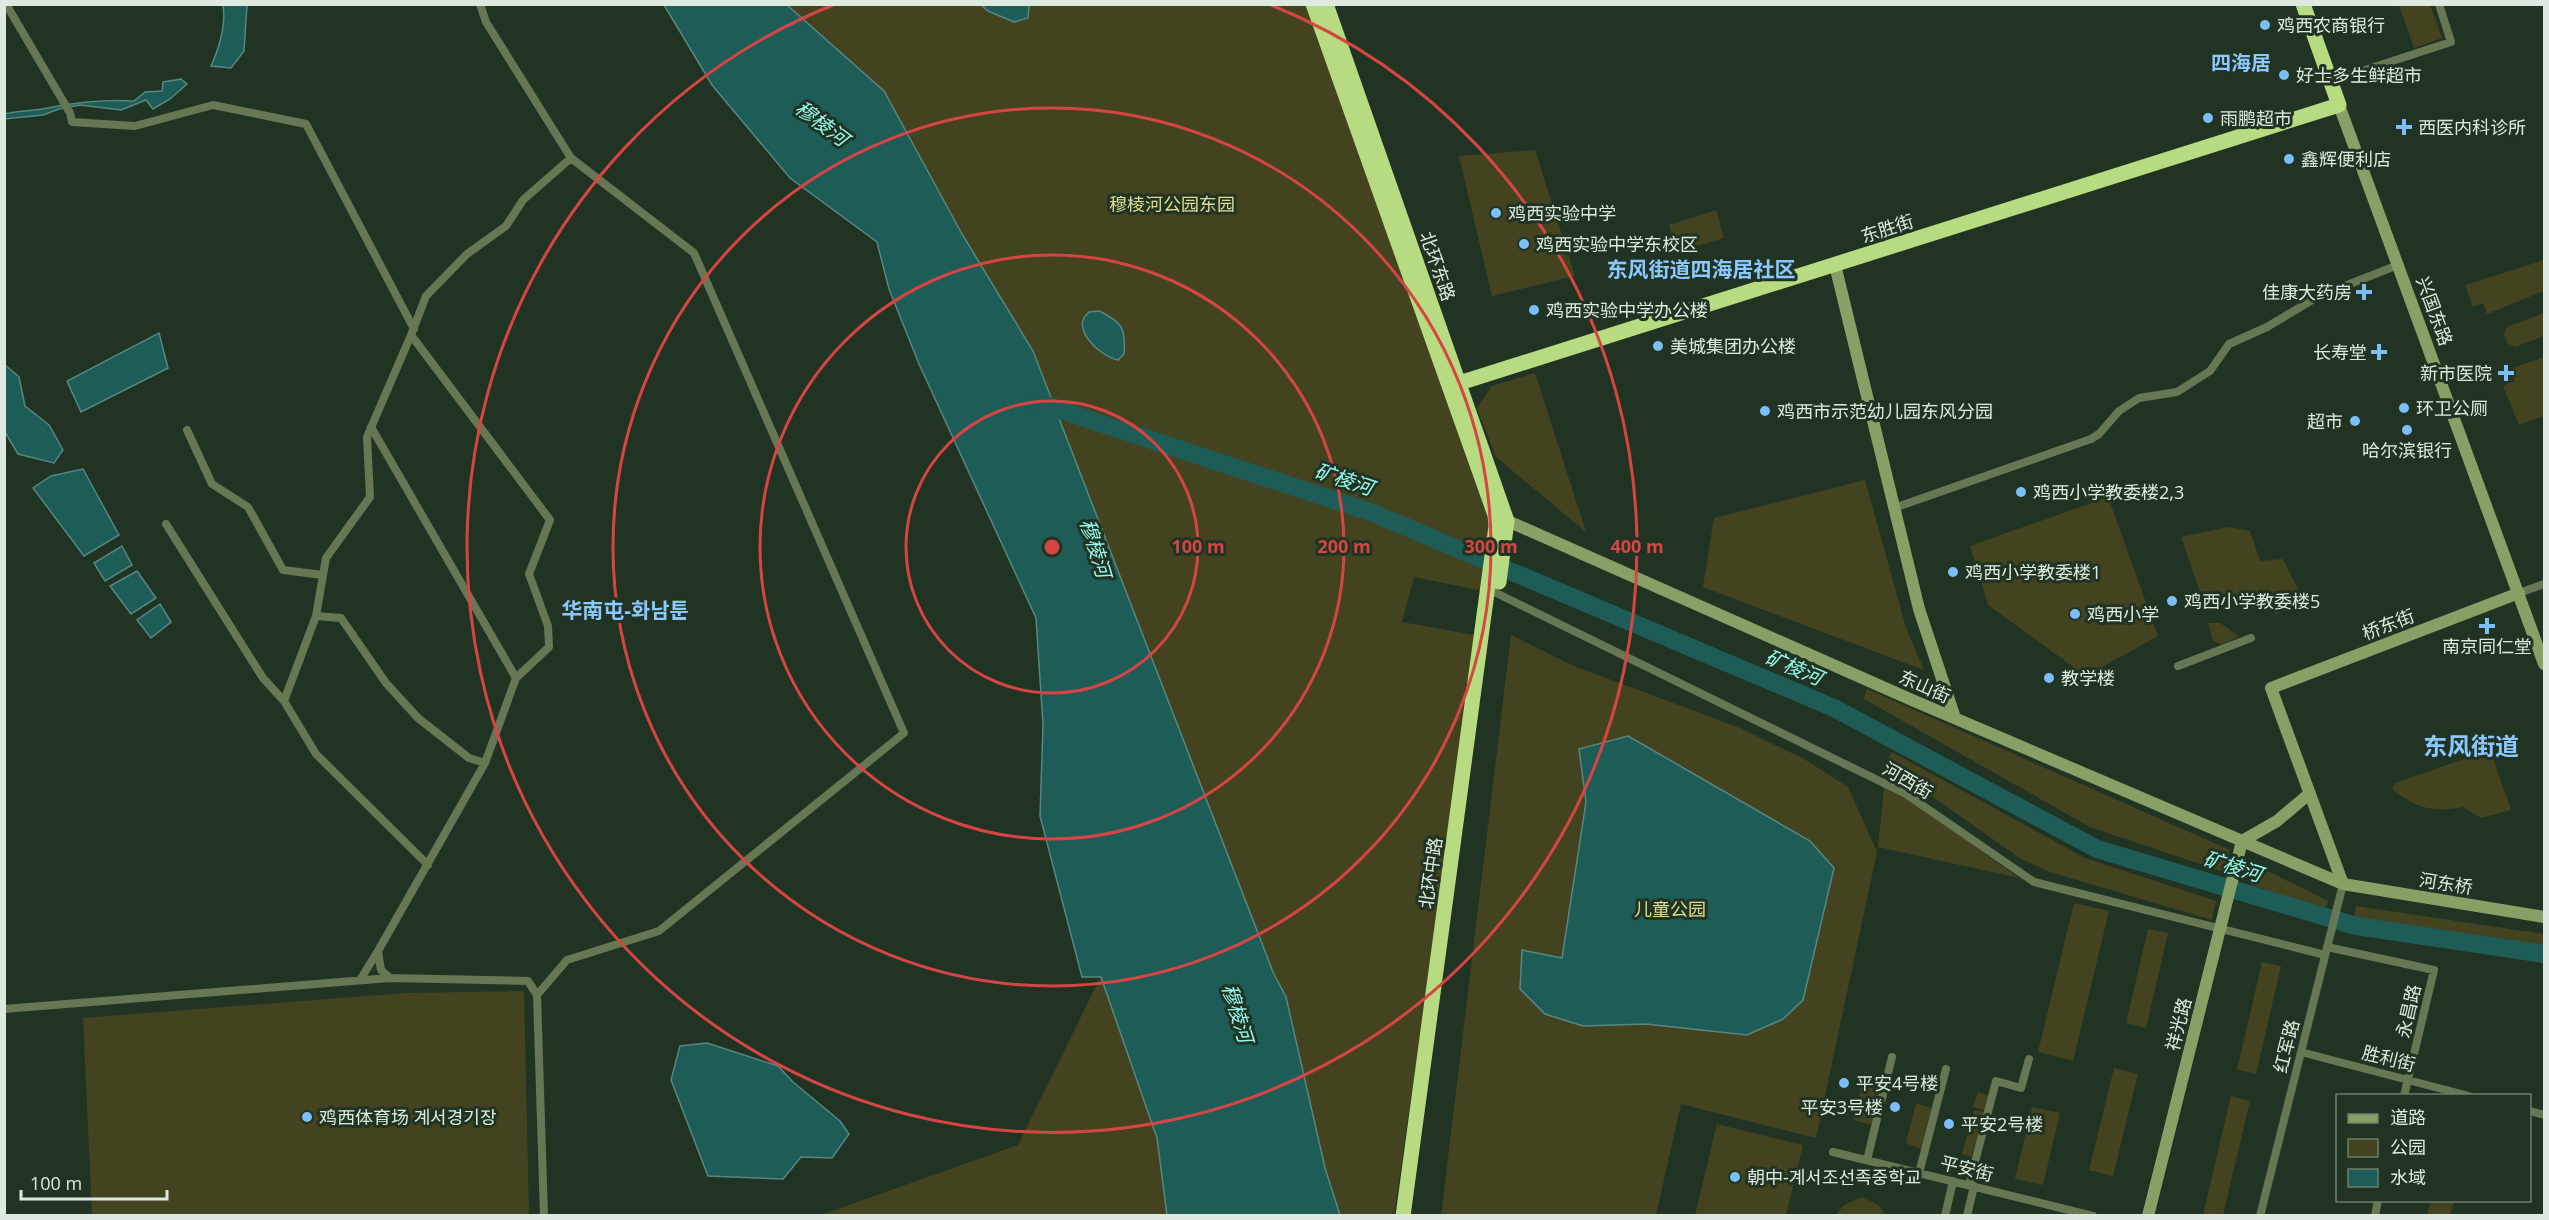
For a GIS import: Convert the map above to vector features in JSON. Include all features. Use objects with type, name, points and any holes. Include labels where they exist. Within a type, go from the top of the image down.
[{"type":"highway","name":"北环东路","points":[[1312,4],[1501,518],[1500,538]]},
{"type":"highway","name":"北环东路","points":[[1326,4],[1453,385]]},
{"type":"highway","name":"兴国东路","points":[[2303,4],[2339,105]]},
{"type":"highway","name":"东胜街","points":[[1453,385],[2339,105]]},
{"type":"highway","name":"北环中路","points":[[1413,1215],[1500,538]]},
{"type":"highway","name":"北环中路","points":[[1403,1215],[1493,591]]},
{"type":"main road","name":"兴国东路","points":[[2339,105],[2544,664]]},
{"type":"main road","points":[[1835,265],[1919,609],[1955,718]]},
{"type":"main road","name":"东山街","points":[[1501,518],[1955,718],[2242,841],[2342,888]]},
{"type":"main road","name":"桥东街","points":[[2309,794],[2271,688],[2518,593]]},
{"type":"main road","points":[[2242,841],[2277,821],[2309,794],[2342,888]]},
{"type":"main road","name":"祥光路","points":[[2148,1215],[2242,841]]},
{"type":"main road","name":"河东桥","points":[[2342,888],[2544,917]]},
{"type":"street","points":[[6,4],[70,113],[72,122],[135,126],[213,105],[306,124],[412,332],[550,520],[530,574],[548,626],[549,647],[516,678],[485,763],[360,980]]},
{"type":"street","points":[[480,4],[486,22],[571,158],[694,253],[904,733],[659,931],[567,960],[537,995]]},
{"type":"street","points":[[2331,81],[2451,42],[2439,4]]},
{"type":"street","points":[[284,700],[316,616],[326,558],[369,497],[367,437],[426,296],[467,254],[506,226],[523,200],[571,158]]},
{"type":"street","points":[[1894,508],[2091,439],[2099,434],[2118,411],[2139,398],[2177,392],[2210,371],[2229,344],[2267,327],[2319,296],[2398,265]]},
{"type":"street","points":[[371,427],[516,678]]},
{"type":"street","points":[[187,430],[212,484],[249,507],[283,570],[323,575]]},
{"type":"street","points":[[166,524],[263,678],[284,700],[316,754],[428,865]]},
{"type":"street","points":[[2518,593],[2544,584]]},
{"type":"street","name":"河西街","points":[[1493,591],[1906,794],[2034,882],[2220,930],[2326,952]]},
{"type":"street","points":[[316,616],[342,618],[386,683],[418,718],[469,758],[485,763]]},
{"type":"street","points":[[2178,666],[2251,638]]},
{"type":"street","name":"红军路","points":[[2260,1215],[2342,888]]},
{"type":"street","points":[[378,951],[381,970],[390,978]]},
{"type":"street","name":"永昌路","points":[[2326,952],[2434,970],[2404,1094]]},
{"type":"street","points":[[4,1009],[390,978],[528,981],[537,995],[544,1215]]},
{"type":"street","name":"胜利街","points":[[2301,1052],[2465,1094]]},
{"type":"street","points":[[1867,1160],[1892,1057]]},
{"type":"street","points":[[1967,1215],[1996,1082],[2021,1088],[2029,1059]]},
{"type":"street","points":[[1919,1173],[1946,1070]]},
{"type":"street","name":"平安街","points":[[1833,1152],[2093,1215]]},
{"type":"street","points":[[1945,1215],[1953,1181]]},
{"type":"green space","name":"穆棱河公园东园","points":[[787,5],[1310,5],[1491,518],[1483,591],[1414,577],[1402,622],[1474,635],[1477,641],[1394,1215],[1340,1215],[1324,1164],[1286,997],[1273,972],[1033,351],[962,234],[884,91]]},
{"type":"green space","points":[[2399,5],[2430,5],[2442,38],[2414,48]]},
{"type":"green space","points":[[1535,150],[1575,276],[1492,296],[1459,156]]},
{"type":"green space","points":[[1716,210],[1724,238],[1677,252],[1669,225]]},
{"type":"green space","points":[[2544,260],[2544,291],[2487,314],[2483,303],[2473,307],[2465,285]]},
{"type":"green space","points":[[2544,313],[2544,336],[2515,347],[2507,343],[2504,335],[2507,327]]},
{"type":"green space","points":[[2544,357],[2544,416],[2519,425],[2503,386],[2515,381],[2511,369]]},
{"type":"green space","points":[[1535,373],[1586,532],[1496,457],[1477,408],[1492,386]]},
{"type":"green space","points":[[1865,480],[1906,628],[1924,670],[1703,587],[1714,518]]},
{"type":"green space","name":"鸡西小学","points":[[2108,497],[2158,636],[2086,676],[1988,605],[1970,546]]},
{"type":"green space","points":[[2229,527],[2250,531],[2260,561],[2283,559],[2303,599],[2276,615],[2269,606],[2228,595],[2203,601],[2181,537]]},
{"type":"green space","points":[[2208,623],[2220,623],[2239,636],[2222,645],[2213,641]]},
{"type":"green space","name":"儿童公园","points":[[1511,635],[1571,665],[1740,728],[1804,759],[1848,787],[1877,852],[1816,1138],[1681,1104],[1656,1215],[1441,1216]]},
{"type":"green space","points":[[1867,689],[2230,850],[2224,872],[2090,827],[1864,699]]},
{"type":"green space","points":[[2490,750],[2511,810],[2481,818],[2463,807],[2434,809],[2417,805],[2392,789],[2395,783]]},
{"type":"green space","points":[[1892,752],[2085,858],[2216,901],[2212,920],[2050,872],[2021,859],[1885,763]]},
{"type":"green space","points":[[1884,788],[1907,798],[2019,878],[1878,847]]},
{"type":"green space","points":[[2255,865],[2328,901],[2325,909],[2251,885]]},
{"type":"green space","points":[[2074,903],[2109,911],[2073,1061],[2038,1052]]},
{"type":"green space","points":[[2356,906],[2544,934],[2544,946],[2354,918]]},
{"type":"green space","points":[[2148,929],[2168,933],[2146,1028],[2126,1023]]},
{"type":"green space","points":[[2262,962],[2281,966],[2256,1074],[2237,1070]]},
{"type":"green space","points":[[1101,976],[1157,1138],[1167,1215],[818,1216],[1018,1145]]},
{"type":"green space","name":"鸡西体育场 계서경기장","points":[[524,991],[529,1215],[92,1215],[83,1018],[405,993]]},
{"type":"green space","points":[[2114,1068],[2138,1074],[2113,1176],[2089,1170]]},
{"type":"green space","points":[[1865,1072],[1883,1076],[1871,1125],[1853,1120]]},
{"type":"green space","points":[[1978,1092],[1989,1096],[1984,1110],[1973,1107]]},
{"type":"green space","points":[[2231,1096],[2250,1101],[2223,1215],[2203,1215]]},
{"type":"green space","points":[[1916,1103],[1931,1108],[1921,1149],[1906,1143]]},
{"type":"green space","points":[[2032,1107],[2060,1113],[2043,1185],[2015,1179]]},
{"type":"green space","points":[[1974,1110],[1984,1112],[1971,1157],[1962,1154]]},
{"type":"green space","points":[[1717,1124],[1803,1145],[1786,1215],[1695,1215]]},
{"type":"green space","points":[[1862,1197],[1878,1205],[1886,1215],[1836,1215],[1844,1205]]},
{"type":"green space","points":[[2431,1202],[2454,1202],[2450,1215],[2427,1215]]},
{"type":"water","points":[[1023,4],[1029,6],[1028,18],[1014,22],[988,11],[981,5]]},
{"type":"water","points":[[223,5],[247,5],[244,51],[231,68],[211,66],[221,36],[224,20]]},
{"type":"water","name":"穆棱河","points":[[664,5],[787,5],[884,91],[962,234],[1033,351],[1273,972],[1286,997],[1325,1168],[1340,1215],[1167,1215],[1157,1138],[1101,977],[1082,977],[1040,816],[1043,725],[1036,618],[919,364],[889,289],[877,242],[790,178],[712,85]]},
{"type":"water","points":[[181,79],[187,84],[170,99],[153,109],[146,100],[121,110],[80,105],[43,115],[5,119],[4,114],[77,103],[134,101],[145,92],[162,91],[163,82]]},
{"type":"water","points":[[1099,311],[1118,323],[1123,332],[1124,354],[1118,360],[1099,351],[1084,333],[1082,326],[1084,318],[1089,312]]},
{"type":"water","points":[[159,333],[168,368],[81,412],[67,381]]},
{"type":"water","points":[[5,365],[19,377],[25,406],[49,425],[63,450],[54,463],[18,454],[5,432]]},
{"type":"water","points":[[83,469],[119,535],[84,556],[33,488],[51,476]]},
{"type":"water","points":[[122,546],[132,565],[105,581],[94,563]]},
{"type":"water","points":[[137,571],[156,598],[131,614],[110,586]]},
{"type":"water","points":[[160,604],[171,622],[151,638],[137,620]]},
{"type":"water","points":[[1628,736],[1810,841],[1834,868],[1803,1000],[1783,1019],[1747,1035],[1646,1024],[1583,1026],[1545,1014],[1520,989],[1522,950],[1562,958],[1586,802],[1579,749]]},
{"type":"water","points":[[707,1043],[778,1066],[793,1082],[840,1121],[849,1134],[832,1158],[801,1157],[783,1179],[708,1176],[671,1080],[680,1046]]},
{"type":"waterway","name":"矿棱河","points":[[1033,401],[1373,513],[1834,708],[2097,849],[2356,926],[2544,954]]},
{"type":"place","name":"鸡西农商银行","points":[[2265,25]]},
{"type":"place","name":"好士多生鲜超市","points":[[2284,75]]},
{"type":"place","name":"雨鹏超市","points":[[2208,118]]},
{"type":"place","name":"西医内科诊所","points":[[2404,127]]},
{"type":"place","name":"鑫辉便利店","points":[[2289,159]]},
{"type":"place","name":"鸡西实验中学","points":[[1496,213]]},
{"type":"place","name":"鸡西实验中学东校区","points":[[1524,244]]},
{"type":"place","name":"佳康大药房","points":[[2364,292]]},
{"type":"place","name":"鸡西实验中学办公楼","points":[[1534,310]]},
{"type":"place","name":"美城集团办公楼","points":[[1658,346]]},
{"type":"place","name":"长寿堂","points":[[2379,352]]},
{"type":"place","name":"新市医院","points":[[2506,373]]},
{"type":"place","name":"环卫公厕","points":[[2404,408]]},
{"type":"place","name":"鸡西市示范幼儿园东风分园","points":[[1765,411]]},
{"type":"place","name":"超市","points":[[2355,421]]},
{"type":"place","name":"哈尔滨银行","points":[[2407,430]]},
{"type":"place","name":"鸡西小学教委楼2,3","points":[[2021,492]]},
{"type":"place","name":"鸡西小学教委楼1","points":[[1953,572]]},
{"type":"place","name":"鸡西小学教委楼5","points":[[2172,601]]},
{"type":"place","name":"鸡西小学","points":[[2075,614]]},
{"type":"place","name":"南京同仁堂","points":[[2487,626]]},
{"type":"place","name":"教学楼","points":[[2049,678]]},
{"type":"place","name":"平安4号楼","points":[[1844,1083]]},
{"type":"place","name":"平安3号楼","points":[[1895,1107]]},
{"type":"place","name":"鸡西体育场 계서경기장","points":[[307,1117]]},
{"type":"place","name":"平安2号楼","points":[[1949,1124]]},
{"type":"place","name":"朝中-계서조선족중학교","points":[[1735,1177]]},
{"type":"district","name":"四海居","points":[[2241,62]]},
{"type":"district","name":"东风街道四海居社区","points":[[1701,269]]},
{"type":"district","name":"华南屯-화남툰","points":[[625,610]]},
{"type":"district","name":"东风街道","points":[[2471,745]]}]
